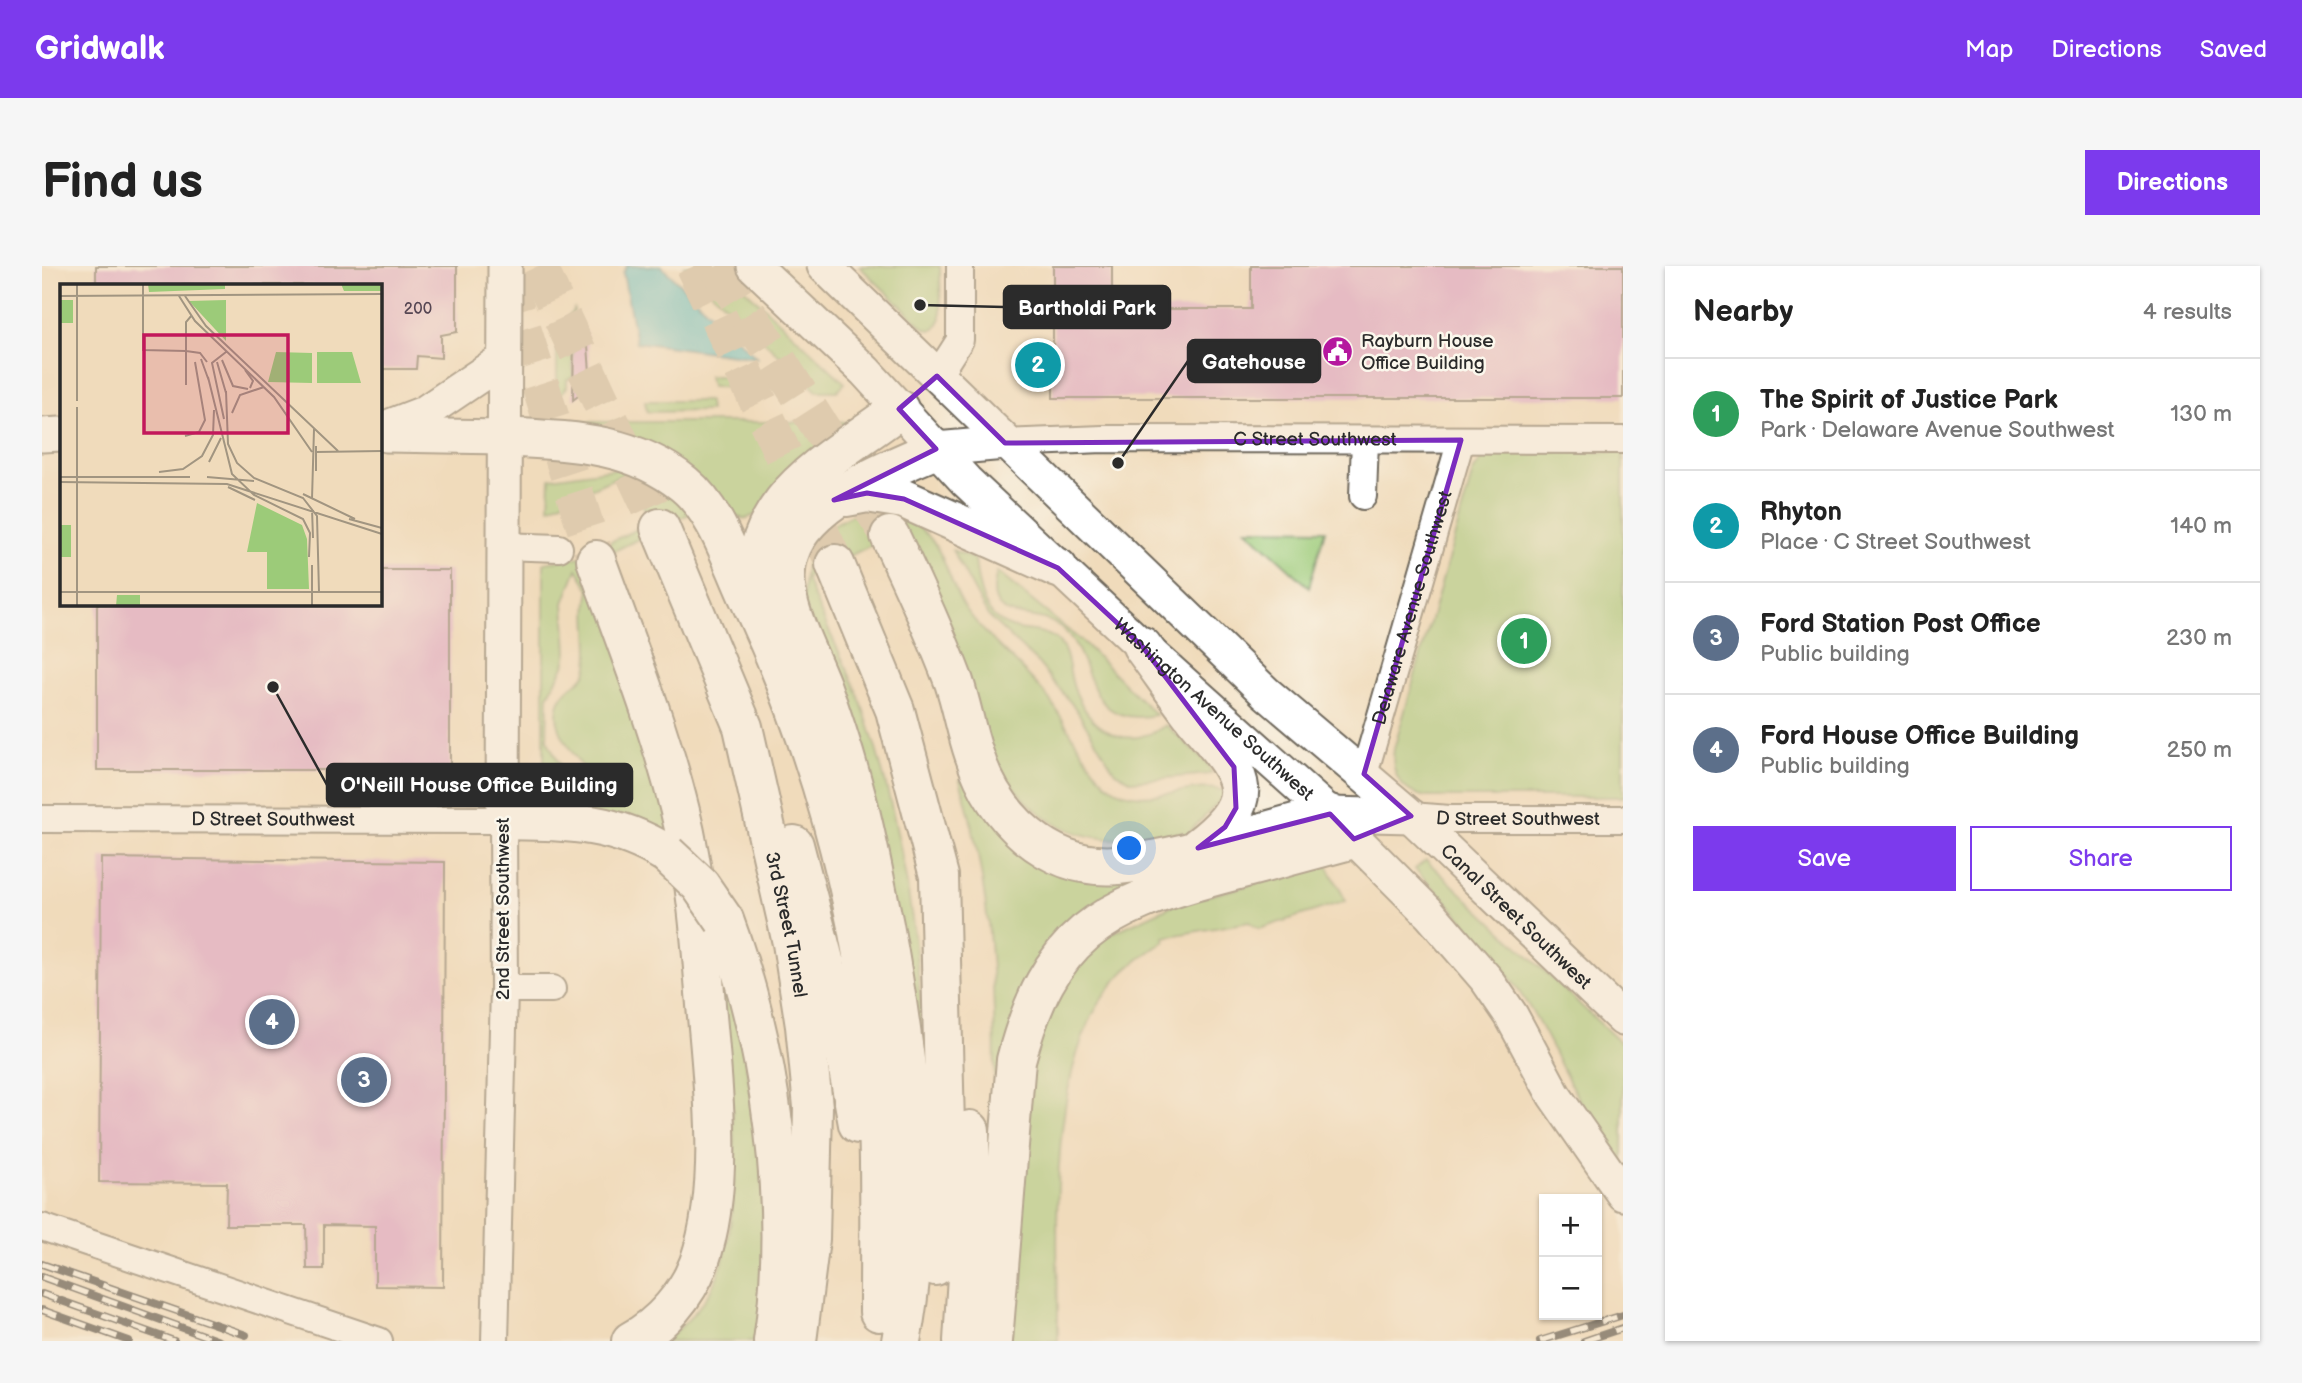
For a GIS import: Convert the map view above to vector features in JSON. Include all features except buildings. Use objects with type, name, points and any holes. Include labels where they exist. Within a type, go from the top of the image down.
[{"type":"highway","points":[[754,608],[753,575],[758,547],[764,530],[781,502],[812,473],[900,409]]},
{"type":"highway","points":[[503,437],[590,443],[634,455],[670,473],[693,492],[706,508],[782,671],[817,774],[862,961],[873,1040],[878,1106],[887,1331]]},
{"type":"highway","points":[[887,1331],[915,1234],[911,1119],[897,992],[856,795],[786,587],[788,554],[795,539],[834,500],[936,449]]},
{"type":"highway","points":[[834,500],[867,493],[904,499],[1058,568]]},
{"type":"highway","name":"3rd Street Tunnel","points":[[660,528],[743,727],[792,943],[806,1026],[813,1107],[810,1239],[797,1341]]},
{"type":"highway","points":[[890,536],[930,622],[955,686],[984,779],[1011,822],[1042,848],[1078,863],[1115,865],[1158,859],[1198,848],[1342,827]]},
{"type":"highway","points":[[596,560],[645,698],[680,812],[698,915],[713,1100],[713,1197],[698,1265],[676,1303],[659,1322],[631,1341]]},
{"type":"highway","points":[[835,564],[895,710],[939,876],[961,996],[972,1167],[963,1341]]},
{"type":"highway","points":[[1142,646],[1234,767],[1239,794],[1236,808],[1225,827],[1198,848]]},
{"type":"highway","points":[[743,727],[795,846],[838,1014],[866,1180],[887,1331]]},
{"type":"highway","points":[[503,820],[588,823],[634,834],[667,854],[700,885],[724,920],[749,1002],[775,1149],[779,1251],[773,1341]]},
{"type":"highway","points":[[993,1341],[1016,1060],[1026,1020],[1044,981],[1068,949],[1092,926],[1143,897],[1342,827]]},
{"type":"highway","points":[[924,1341],[946,1168],[939,876]]},
{"type":"main road","name":"2nd Street Southwest","points":[[503,820],[505,266]]},
{"type":"main road","name":"Washington Avenue Southwest","points":[[754,266],[864,371],[936,449],[1058,568],[1342,827],[1430,914],[1487,980],[1511,1015],[1553,1095],[1623,1194]]},
{"type":"main road","points":[[824,266],[1265,692],[1411,816]]},
{"type":"main road","points":[[382,432],[424,413],[504,359]]},
{"type":"main road","points":[[900,409],[937,376]]},
{"type":"main road","points":[[382,433],[503,437]]},
{"type":"main road","points":[[42,435],[60,434]]},
{"type":"main road","points":[[936,449],[1005,443]]},
{"type":"main road","points":[[1342,827],[1411,816]]},
{"type":"main road","name":"Canal Street Southwest","points":[[1411,816],[1623,1019]]},
{"type":"street","points":[[937,376],[960,340],[960,266]]},
{"type":"street","name":"C Street Southwest","points":[[1005,443],[1103,439],[1623,440]]},
{"type":"street","points":[[1363,496],[1365,440]]},
{"type":"street","name":"Delaware Avenue Southwest","points":[[1364,774],[1461,440]]},
{"type":"street","points":[[502,547],[559,548]]},
{"type":"street","name":"D Street Southwest","points":[[1411,816],[1450,819],[1623,819]]},
{"type":"street","name":"D Street Southwest","points":[[42,819],[503,820]]},
{"type":"street","name":"2nd Street Southwest","points":[[495,1341],[504,989],[503,820]]},
{"type":"street","points":[[504,989],[552,989]]},
{"type":"street","points":[[42,1227],[76,1236],[379,1341]]},
{"type":"highlighted area","points":[[937,376],[1005,443],[1461,440],[1364,774],[1411,816],[1354,839],[1330,814],[1198,848],[1225,827],[1236,808],[1234,767],[1142,646],[1058,568],[904,499],[867,493],[834,500],[936,449],[899,409]]},
{"type":"green space","points":[[684,266],[720,266],[845,383],[837,391],[817,391]]},
{"type":"green space","points":[[859,266],[940,266],[941,318],[935,329],[924,328]]},
{"type":"green space","points":[[574,309],[573,378],[567,379],[567,387],[557,398],[557,332]]},
{"type":"green space","points":[[709,376],[768,376],[772,388],[711,387]]},
{"type":"green space","points":[[645,401],[708,401],[710,411],[647,412]]},
{"type":"green space","points":[[559,422],[856,422],[758,514],[745,519],[726,513]]},
{"type":"green space","points":[[1501,452],[1623,452],[1623,797],[1428,797],[1411,792],[1396,774],[1394,749],[1473,472],[1483,458]]},
{"type":"green space","points":[[627,467],[630,471],[549,508],[550,478]]},
{"type":"green space","points":[[642,471],[693,512],[596,560],[676,838],[541,805],[533,796],[593,781],[563,737],[557,713],[560,701],[583,677],[588,666],[587,609],[590,590],[577,569],[564,603],[567,652],[564,666],[548,696],[547,740],[564,772],[544,781],[544,563],[580,557],[659,518],[656,509],[646,511],[629,479]]},
{"type":"green space","points":[[858,512],[900,518],[916,526],[930,538],[963,605],[984,631],[1042,690],[1095,770],[1110,786],[1138,796],[1200,789],[1229,792],[1185,836],[1182,832],[1150,838],[1120,839],[1094,837],[1069,830],[1047,818],[1026,801],[1007,779],[990,751],[897,532],[806,578],[858,694],[879,757],[891,805],[916,949],[924,1095],[803,599],[806,567],[813,545],[829,528]]},
{"type":"green space","points":[[1246,529],[1325,530],[1309,587]]},
{"type":"green space","points":[[952,550],[975,559],[978,583],[986,605],[1001,622],[1011,627],[1048,635],[1059,642],[1066,654],[1076,693],[1083,707],[1102,728],[1126,737],[1138,737],[1166,725],[1207,763],[1212,774],[1132,781],[1115,772],[1076,709],[1038,663],[988,616]]},
{"type":"green space","points":[[997,572],[1084,643],[1156,715],[1132,717],[1116,712],[1104,703],[1095,690],[1075,644],[1064,630],[1040,618],[1004,610],[997,603],[994,591]]},
{"type":"green space","points":[[970,779],[986,811],[1152,870],[1088,914],[994,1113],[993,987],[986,903],[971,821],[960,780]]},
{"type":"green space","points":[[1426,860],[1623,1045],[1623,1166],[1608,1148],[1583,1108],[1540,1025],[1516,986],[1475,934],[1415,869]]},
{"type":"green space","points":[[1327,865],[1346,901],[1259,929],[1249,922],[1164,937],[1165,941],[1127,969],[1108,990],[1088,1026],[1073,1067],[1064,1112],[1057,1207],[1058,1341],[1008,1341],[1034,1056],[1049,1009],[1070,972],[1099,939],[1173,905]]},
{"type":"green space","points":[[720,965],[725,965],[761,1137],[767,1341],[664,1341],[681,1327],[710,1291],[720,1270],[728,1238],[733,1201],[733,1120]]},
{"type":"water","points":[[627,266],[661,266],[757,358],[636,342],[623,273]]},
{"type":"tunnel","points":[[538,266],[660,528]]},
{"type":"tunnel","points":[[694,266],[835,564]]},
{"type":"tunnel","points":[[717,266],[890,536]]},
{"type":"tunnel","points":[[505,275],[596,560]]},
{"type":"railway","points":[[42,1264],[246,1335]]},
{"type":"railway","points":[[42,1277],[219,1341]]},
{"type":"railway","points":[[42,1294],[174,1341]]},
{"type":"railway","points":[[42,1310],[129,1341]]},
{"type":"railway","points":[[1540,1341],[1623,1315]]},
{"type":"railway","points":[[1584,1341],[1623,1328]]},
{"type":"place","name":"Bartholdi Park","points":[[920,305]]},
{"type":"place","name":"Rayburn House Office Building","points":[[1338,352]]},
{"type":"place","name":"Rhyton","points":[[1038,365]]},
{"type":"place","name":"Gatehouse","points":[[1118,463]]},
{"type":"place","name":"The Spirit of Justice Park","points":[[1524,641]]},
{"type":"place","name":"O'Neill House Office Building","points":[[273,687]]},
{"type":"place","name":"Ford House Office Building","points":[[272,1022]]},
{"type":"place","name":"Ford Station Post Office","points":[[364,1080]]}]
